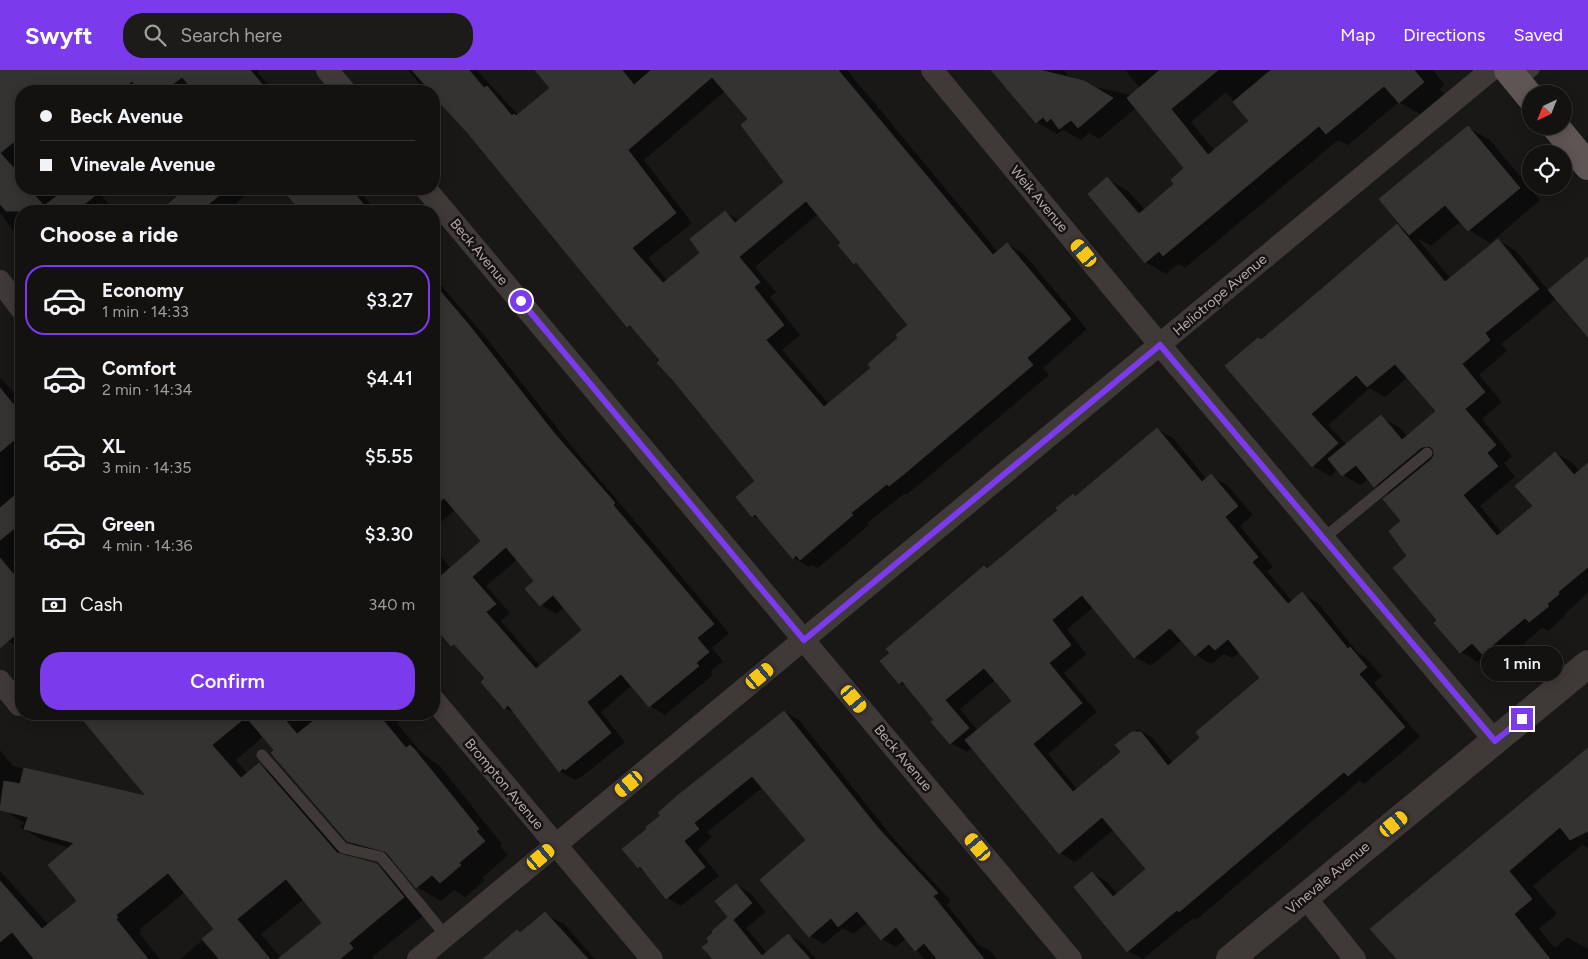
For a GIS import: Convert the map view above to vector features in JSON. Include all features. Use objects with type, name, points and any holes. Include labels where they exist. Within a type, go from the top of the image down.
[{"type":"main road","points":[[1562,135],[1588,166]]},
{"type":"street","points":[[327,70],[340,85]]},
{"type":"street","name":"Weik Avenue","points":[[932,70],[1160,345],[1495,741]]},
{"type":"street","name":"Heliotrope Avenue","points":[[418,959],[1491,70]]},
{"type":"street","name":"Beck Avenue","points":[[431,195],[439,205]]},
{"type":"street","name":"Beck Avenue","points":[[440,206],[1071,959]]},
{"type":"street","points":[[1,285],[15,302]]},
{"type":"street","name":"Vinevale Avenue","points":[[1230,959],[1588,664]]},
{"type":"street","points":[[0,681],[15,700]]},
{"type":"street","name":"Brompton Avenue","points":[[440,707],[652,959]]},
{"type":"street","points":[[1305,897],[1355,959]]},
{"type":"lane","points":[[1324,538],[1427,453]]},
{"type":"lane","points":[[262,755],[344,848],[381,857],[446,936]]},
{"type":"building","points":[[0,70],[250,70],[263,85],[189,85],[182,77],[172,85],[135,85],[132,81],[127,85],[15,85],[15,141],[0,153]]},
{"type":"building","points":[[412,70],[469,70],[484,88],[487,86],[512,116],[514,114],[516,116],[550,88],[535,70],[622,70],[634,85],[651,70],[838,70],[993,255],[1007,243],[1071,319],[1027,358],[1033,365],[904,474],[889,486],[887,484],[851,513],[853,515],[800,560],[796,555],[793,559],[755,514],[752,517],[736,497],[755,481],[657,363],[660,360],[630,325],[627,327],[467,132],[440,103],[440,85],[425,85]],"holes":[[[712,77],[748,119],[741,125],[784,182],[735,223],[725,211],[690,239],[700,253],[663,283],[632,248],[676,213],[628,150]],[[806,201],[841,243],[838,245],[854,264],[856,262],[908,325],[896,335],[898,338],[868,364],[871,368],[824,407],[766,340],[784,325],[754,287],[760,282],[739,257]]]},
{"type":"building","points":[[991,70],[1040,70],[1084,81],[1113,98],[1078,128],[1071,120],[1059,129],[1051,118],[1047,122],[1043,117],[1036,123]]},
{"type":"building","points":[[1160,70],[1218,70],[1171,109],[1208,155],[1249,121],[1233,102],[1271,70],[1414,70],[1424,82],[1399,103],[1384,86],[1326,134],[1319,126],[1163,256],[1159,251],[1145,263],[1088,194],[1107,177],[1139,214],[1174,184],[1171,180],[1184,168],[1127,98]]},
{"type":"building","points":[[1468,126],[1520,188],[1468,231],[1445,205],[1409,235],[1379,199]]},
{"type":"building","points":[[0,153],[15,169],[15,195],[34,195],[43,205],[15,205],[15,211],[6,211],[0,204]]},
{"type":"building","points":[[58,195],[96,195],[83,205],[45,205]]},
{"type":"building","points":[[179,195],[220,195],[207,205],[167,205]]},
{"type":"building","points":[[287,195],[356,195],[364,205],[296,205]]},
{"type":"building","points":[[1397,224],[1445,282],[1498,239],[1539,289],[1485,333],[1490,340],[1462,364],[1485,392],[1465,409],[1496,445],[1487,453],[1498,466],[1463,495],[1497,536],[1533,506],[1515,486],[1555,452],[1574,475],[1588,463],[1588,567],[1558,592],[1559,594],[1547,604],[1549,606],[1529,622],[1525,618],[1482,654],[1472,643],[1460,653],[1434,623],[1437,620],[1393,568],[1407,556],[1389,531],[1401,521],[1383,499],[1432,459],[1434,455],[1433,449],[1429,446],[1422,447],[1374,487],[1356,465],[1342,476],[1328,459],[1381,415],[1402,440],[1436,411],[1395,364],[1367,387],[1356,375],[1311,414],[1338,443],[1312,467],[1225,366],[1258,338],[1261,340]]},
{"type":"building","points":[[1588,257],[1588,337],[1548,290]]},
{"type":"building","points":[[440,291],[554,433],[615,503],[613,505],[714,624],[697,638],[709,652],[696,663],[699,666],[649,707],[621,674],[587,702],[611,733],[565,770],[563,768],[559,772],[508,705],[504,709],[481,682],[485,678],[454,644],[451,646],[440,633],[440,577],[481,541],[444,498],[440,502]],"holes":[[[506,547],[534,581],[525,589],[540,606],[553,595],[582,630],[536,669],[486,612],[496,604],[472,577]]]},
{"type":"building","points":[[0,388],[15,407],[15,439],[0,452]]},
{"type":"building","points":[[1157,428],[1202,482],[1211,474],[1238,506],[1225,517],[1258,557],[1252,562],[1288,604],[1302,592],[1348,649],[1350,647],[1367,667],[1359,674],[1405,727],[1348,776],[1344,772],[1179,912],[1177,910],[1127,952],[1074,887],[1092,872],[1113,897],[1146,869],[1102,817],[1059,854],[965,740],[1012,701],[984,668],[945,700],[969,728],[950,744],[931,722],[934,720],[902,681],[899,684],[880,661],[890,653],[886,649],[984,566],[987,569],[1058,510],[1056,508],[1073,494],[1075,497]],"holes":[[[1082,595],[1134,658],[1170,628],[1195,656],[1209,644],[1215,650],[1228,639],[1260,678],[1196,732],[1200,738],[1168,766],[1141,732],[1132,732],[1115,745],[1121,752],[1073,792],[1033,744],[1082,703],[1049,663],[1071,645],[1052,620]]]},
{"type":"building","points":[[15,495],[15,528],[0,540],[0,508]]},
{"type":"building","points":[[0,558],[15,576],[15,635],[0,648]]},
{"type":"building","points":[[784,711],[878,828],[938,893],[933,896],[984,959],[937,959],[924,943],[915,951],[896,927],[881,940],[857,911],[838,927],[831,918],[809,937],[760,880],[806,840],[752,776],[694,823],[699,829],[684,841],[705,867],[666,899],[640,866],[638,868],[622,849],[647,829],[646,827],[661,815],[658,813],[677,796]]},
{"type":"building","points":[[83,720],[242,720],[212,745],[241,778],[259,763],[337,853],[377,864],[404,897],[349,943],[353,948],[340,959],[278,959],[322,923],[286,879],[237,919],[270,959],[219,959],[202,939],[214,929],[168,873],[116,915],[118,917],[116,919],[148,959],[34,959],[12,932],[0,942],[0,881],[42,929],[77,901],[48,865],[74,843],[24,829],[28,817],[0,810],[4,781],[20,784],[24,768],[146,796]]},
{"type":"building","points":[[249,720],[285,720],[297,734],[314,720],[383,720],[406,748],[410,745],[415,750],[479,829],[476,831],[485,841],[459,863],[461,865],[440,883],[432,875],[416,888],[386,852],[347,841],[271,753],[274,750]]},
{"type":"building","points":[[1588,748],[1588,831],[1570,840],[1560,827],[1509,871],[1532,899],[1514,914],[1550,959],[1397,959],[1370,929]]},
{"type":"building","points":[[736,884],[752,903],[733,920],[762,956],[788,934],[810,959],[713,959],[702,947],[709,942],[707,938],[713,933],[712,931],[728,917],[715,901]]},
{"type":"building","points":[[545,912],[588,959],[483,959],[517,930],[520,933]]},
{"type":"route","points":[[521,301],[804,640],[1160,345],[1495,741],[1522,719]]}]
